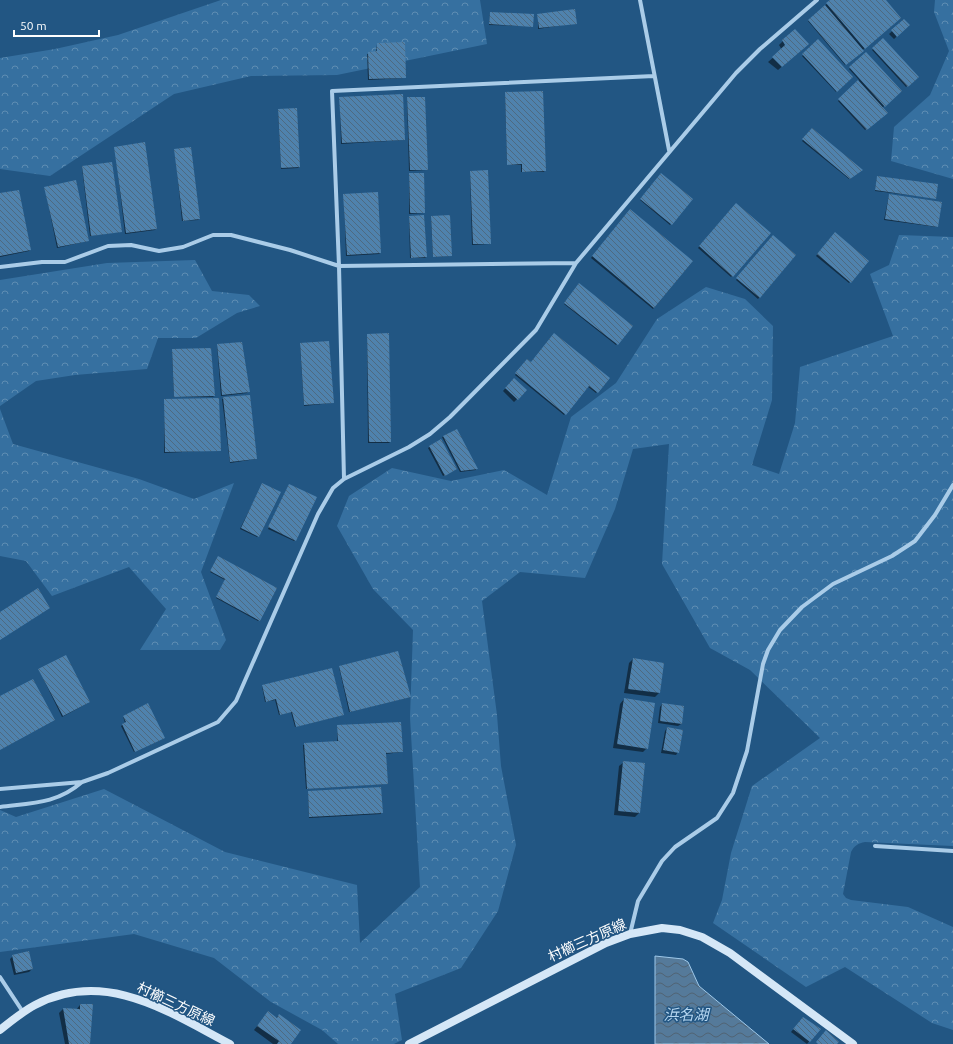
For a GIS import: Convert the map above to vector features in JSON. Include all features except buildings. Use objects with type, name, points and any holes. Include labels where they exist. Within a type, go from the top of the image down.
[{"type":"main road","name":"村櫛三方原線","points":[[409,1044],[606,943],[630,934],[662,928],[680,930],[716,943],[853,1044]]},
{"type":"main road","name":"村櫛三方原線","points":[[0,1030],[23,1012],[52,998],[70,993],[96,991],[124,994],[145,1000],[230,1044]]},
{"type":"street","points":[[640,0],[669,150]]},
{"type":"street","points":[[0,789],[82,782],[108,773],[218,722],[236,701],[318,514],[332,488],[354,472],[409,448],[430,434],[450,417],[536,330],[576,263],[669,150],[736,72],[760,49],[817,0]]},
{"type":"street","points":[[344,479],[339,266],[332,91],[654,76]]},
{"type":"street","points":[[0,267],[42,262],[65,262],[108,246],[131,245],[159,251],[183,247],[213,235],[231,235],[268,244],[339,266],[576,263]]},
{"type":"street","points":[[630,934],[638,901],[662,861],[675,847],[717,818],[733,793],[747,751],[763,664],[768,650],[780,630],[802,607],[833,584],[892,556],[915,541],[935,515],[953,484]]},
{"type":"street","points":[[0,807],[38,803],[62,797],[82,782]]},
{"type":"street","points":[[875,846],[953,851]]},
{"type":"street","points":[[0,977],[23,1012]]},
{"type":"green space","points":[[221,0],[480,0],[487,44],[337,75],[251,76],[174,94],[50,176],[0,169],[0,58],[55,49],[118,35]]},
{"type":"green space","points":[[935,0],[953,0],[953,179],[891,161],[894,127],[930,95],[949,51],[934,12]]},
{"type":"green space","points":[[899,235],[953,237],[953,846],[860,843],[855,846],[851,852],[843,894],[846,898],[851,900],[908,907],[953,927],[953,1030],[932,1023],[845,967],[806,987],[713,923],[722,900],[731,853],[752,786],[820,738],[750,670],[710,648],[662,564],[669,444],[633,449],[615,509],[585,578],[520,572],[482,601],[497,715],[501,766],[516,845],[498,911],[461,968],[395,994],[402,1040],[394,1044],[338,1044],[322,1030],[271,1002],[214,958],[134,934],[0,952],[0,810],[16,817],[104,789],[225,852],[357,885],[360,943],[420,887],[410,717],[413,630],[373,589],[337,526],[349,496],[392,468],[451,481],[504,470],[547,495],[571,417],[616,383],[657,319],[706,287],[745,299],[773,326],[772,400],[752,465],[779,474],[795,423],[800,367],[893,336],[870,274],[889,265]]},
{"type":"green space","points":[[195,260],[212,291],[249,295],[260,306],[237,313],[196,338],[158,338],[147,369],[75,375],[36,381],[0,406],[0,280],[107,263]]},
{"type":"green space","points":[[0,409],[13,444],[139,479],[194,499],[234,483],[201,572],[226,640],[220,650],[140,650],[166,609],[129,567],[52,596],[26,561],[0,556]]},
{"type":"water","name":"浜名湖","points":[[655,956],[683,959],[688,962],[699,986],[769,1044],[655,1044]]}]
